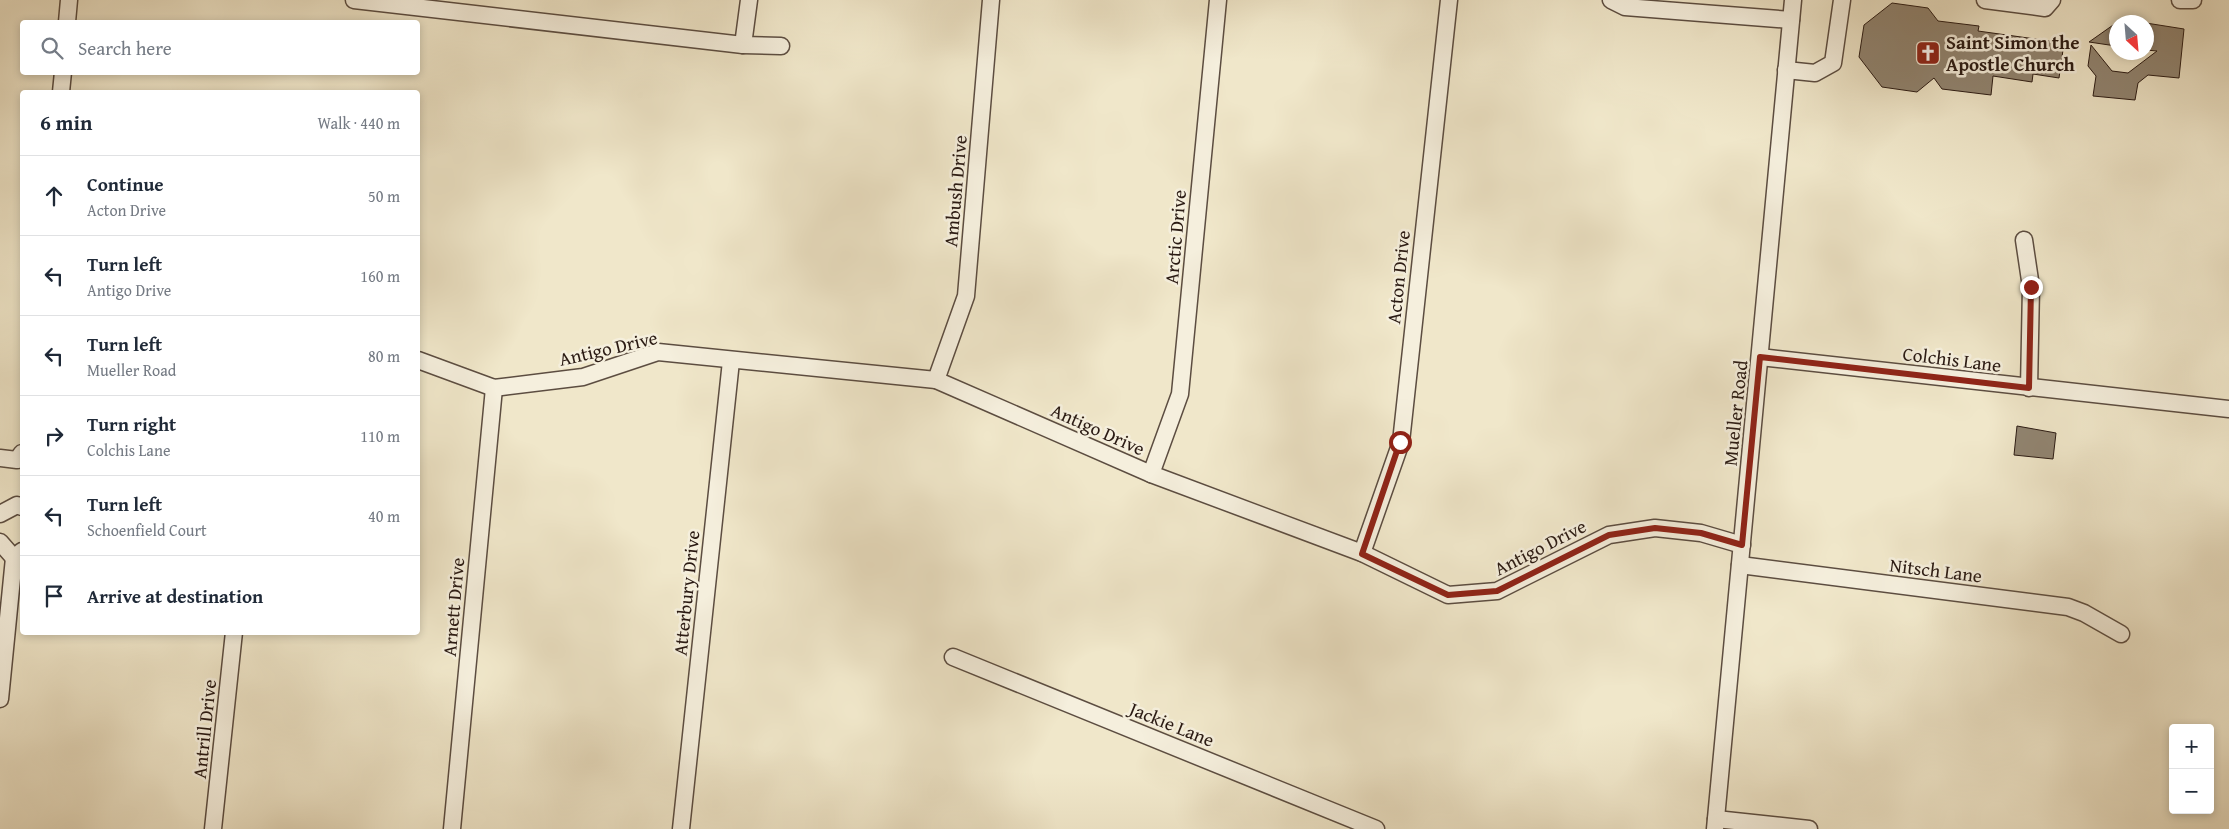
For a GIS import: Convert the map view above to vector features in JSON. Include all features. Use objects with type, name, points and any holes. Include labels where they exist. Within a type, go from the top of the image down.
[{"type":"street","points":[[67,20],[69,0]]},
{"type":"street","points":[[354,0],[743,45],[781,46]]},
{"type":"street","points":[[743,45],[749,0]]},
{"type":"street","name":"Ambush Drive","points":[[936,380],[966,296],[991,0]]},
{"type":"street","name":"Arctic Drive","points":[[1151,474],[1180,394],[1218,0]]},
{"type":"street","name":"Acton Drive","points":[[1362,554],[1400,442],[1449,0]]},
{"type":"street","points":[[1611,0],[1625,7],[1791,20]]},
{"type":"street","name":"Mueller Road","points":[[1716,824],[1793,0]]},
{"type":"street","points":[[1786,70],[1815,73],[1832,63],[1842,0]]},
{"type":"street","points":[[1985,0],[2045,8],[2052,0]]},
{"type":"street","points":[[2180,0],[2193,0]]},
{"type":"street","points":[[61,90],[63,75]]},
{"type":"street","points":[[2024,240],[2031,287],[2029,388]]},
{"type":"street","name":"Antigo Drive","points":[[420,361],[494,388],[583,377],[658,352],[731,361],[936,380],[1151,474],[1362,554],[1448,595],[1497,591],[1609,535],[1655,528],[1701,533],[1742,545]]},
{"type":"street","name":"Colchis Lane","points":[[1760,357],[2229,409]]},
{"type":"street","name":"Atterbury Drive","points":[[681,829],[731,361]]},
{"type":"street","name":"Arnett Drive","points":[[452,829],[494,388]]},
{"type":"street","points":[[0,458],[17,460],[20,456]]},
{"type":"street","points":[[0,514],[17,505],[20,506]]},
{"type":"street","points":[[0,542],[18,554],[0,699]]},
{"type":"street","name":"Nitsch Lane","points":[[1740,565],[2068,607],[2084,613],[2121,634]]},
{"type":"street","name":"Antrill Drive","points":[[213,829],[234,635]]},
{"type":"street","name":"Jackie Lane","points":[[953,657],[1376,829]]},
{"type":"street","points":[[1716,824],[1810,829]]},
{"type":"building","name":"Saint Simon the Apostle Church","points":[[1892,3],[1928,8],[1938,21],[1979,26],[1978,31],[2064,43],[2059,78],[2033,74],[2032,82],[1993,76],[1991,95],[1942,89],[1934,78],[1917,92],[1882,87],[1859,57],[1864,25]]},
{"type":"building","points":[[2154,24],[2184,29],[2179,78],[2148,75],[2138,83],[2135,100],[2093,96],[2096,76],[2088,66],[2091,45],[2112,71],[2128,73],[2145,60],[2154,60],[2154,53],[2157,51],[2154,51]]},
{"type":"building","points":[[2109,28],[2109,45],[2089,42]]},
{"type":"building","points":[[2017,426],[2056,433],[2053,459],[2014,455]]},
{"type":"place","name":"Saint Simon the Apostle Church","points":[[1928,53]]},
{"type":"route","points":[[1400,442],[1362,554],[1448,595],[1497,591],[1609,535],[1655,528],[1701,533],[1742,545],[1760,357],[2029,388],[2031,287]]}]
